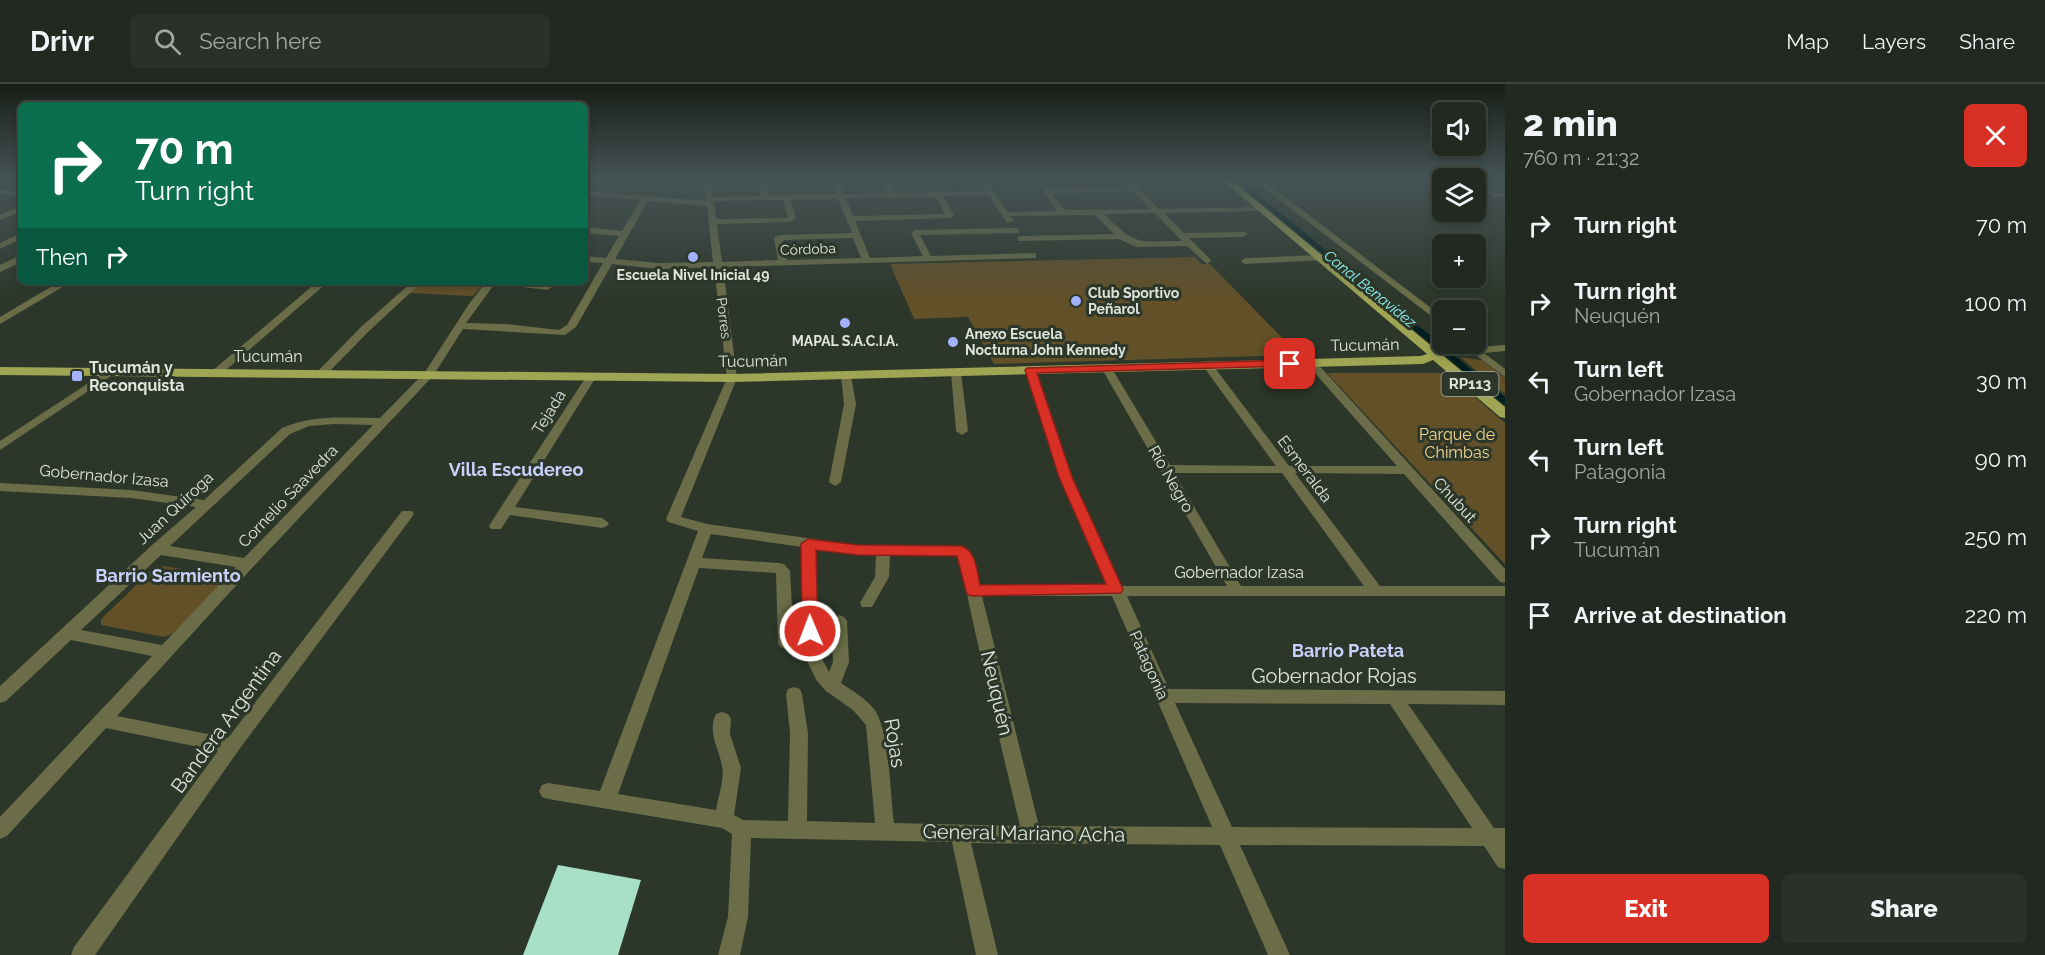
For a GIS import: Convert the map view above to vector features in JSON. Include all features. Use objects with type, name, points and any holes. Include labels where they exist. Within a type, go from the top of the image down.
[{"type":"main road","name":"RP113","points":[[1274,219],[1432,345]]},
{"type":"main road","name":"Tucumán","points":[[0,371],[732,378],[1423,360],[1439,354]]},
{"type":"main road","name":"RP113","points":[[1443,354],[1505,414]]},
{"type":"street","points":[[460,326],[505,327],[550,332],[567,330],[572,327],[634,219]]},
{"type":"street","name":"Porres","points":[[706,529],[674,519],[732,378],[712,219]]},
{"type":"street","points":[[712,222],[791,219]]},
{"type":"street","points":[[862,219],[850,219],[867,261]]},
{"type":"street","points":[[1009,219],[1022,239],[1121,236]]},
{"type":"street","points":[[1104,219],[1121,236],[1136,244],[1188,243]]},
{"type":"street","points":[[1164,219],[1207,261]]},
{"type":"street","points":[[1308,219],[1432,314]]},
{"type":"street","points":[[588,230],[625,234]]},
{"type":"street","points":[[929,260],[915,233],[1016,231]]},
{"type":"street","points":[[1181,236],[1243,234]]},
{"type":"street","points":[[783,264],[778,238],[855,235]]},
{"type":"street","points":[[0,246],[18,237]]},
{"type":"street","name":"Córdoba","points":[[588,259],[650,266],[1033,256],[1022,239]]},
{"type":"street","points":[[1245,261],[1320,258]]},
{"type":"street","points":[[0,268],[18,259]]},
{"type":"street","points":[[0,321],[61,285]]},
{"type":"street","points":[[216,373],[319,285]]},
{"type":"street","points":[[322,373],[365,329],[414,285]]},
{"type":"street","name":"Cornelio Saavedra","points":[[0,830],[247,564],[429,374],[474,303],[489,285]]},
{"type":"street","points":[[531,285],[547,287]]},
{"type":"street","name":"Tucumán","points":[[1486,347],[1505,348]]},
{"type":"street","points":[[1481,354],[1505,374]]},
{"type":"street","name":"Chubut","points":[[1311,363],[1405,470],[1505,578]]},
{"type":"street","name":"Esmeralda","points":[[1208,366],[1376,591]]},
{"type":"street","name":"Río Negro","points":[[1107,369],[1236,589]]},
{"type":"street","name":"Patagonia","points":[[1031,370],[1066,477],[1279,955]]},
{"type":"street","points":[[0,446],[110,372]]},
{"type":"street","points":[[956,372],[962,431]]},
{"type":"street","points":[[835,482],[850,404],[846,376]]},
{"type":"street","name":"Tejada","points":[[496,526],[591,377]]},
{"type":"street","name":"Juan Quiroga","points":[[0,695],[286,431],[299,424],[314,421],[384,422]]},
{"type":"street","points":[[1165,469],[1405,470]]},
{"type":"street","name":"Gobernador Izasa","points":[[0,487],[131,494],[205,504]]},
{"type":"street","points":[[506,510],[602,523]]},
{"type":"street","name":"Bandera Argentina","points":[[82,955],[232,746],[407,514]]},
{"type":"street","points":[[606,801],[706,529],[858,550],[883,550],[882,578],[867,603]]},
{"type":"street","name":"Rojas","points":[[808,544],[811,653],[818,672],[832,686],[868,712],[874,724],[885,831]]},
{"type":"street","points":[[156,549],[247,564]]},
{"type":"street","name":"Neuquén","points":[[883,550],[961,551],[966,556],[1032,835]]},
{"type":"street","points":[[693,564],[779,568],[783,571],[786,643]]},
{"type":"street","name":"Gobernador Izasa","points":[[973,591],[1116,589],[1505,591]]},
{"type":"street","points":[[832,686],[841,662],[839,621]]},
{"type":"street","points":[[67,633],[165,652]]},
{"type":"street","points":[[794,694],[799,733],[797,829]]},
{"type":"street","name":"Gobernador Rojas","points":[[1164,696],[1505,698]]},
{"type":"street","points":[[1394,698],[1497,837],[1505,860]]},
{"type":"street","points":[[722,719],[721,734],[732,768],[738,917],[729,955]]},
{"type":"street","points":[[102,720],[232,746]]},
{"type":"street","name":"General Mariano Acha","points":[[548,791],[733,824],[797,829],[1032,835],[1497,837]]},
{"type":"street","points":[[959,832],[987,955]]},
{"type":"green space","name":"Club Sportivo Peñarol","points":[[1195,257],[1202,264],[1210,264],[1299,355],[994,364],[968,317],[914,319],[890,264]]},
{"type":"green space","points":[[418,285],[483,285],[473,296],[408,293]]},
{"type":"green space","points":[[1460,357],[1482,360],[1505,378],[1505,394]]},
{"type":"green space","name":"Parque de Chimbas","points":[[1327,373],[1447,373],[1505,423],[1505,564]]},
{"type":"green space","points":[[164,566],[224,576],[224,582],[174,633],[164,637],[101,625],[101,619],[153,569]]},
{"type":"building","points":[[558,865],[641,880],[618,955],[523,955]]},
{"type":"waterway","name":"Canal Benavídez","points":[[1283,219],[1505,401]]},
{"type":"place","name":"Escuela Nivel Inicial 49","points":[[693,257]]},
{"type":"place","name":"Club Sportivo Peñarol","points":[[1076,301]]},
{"type":"place","name":"MAPAL S.A.C.I.A.","points":[[845,323]]},
{"type":"place","name":"Anexo Escuela Nocturna John Kennedy","points":[[953,342]]},
{"type":"place","name":"Tucumán y Reconquista","points":[[77,376]]},
{"type":"district","name":"Villa Escudereo","points":[[516,469]]},
{"type":"district","name":"Barrio Sarmiento","points":[[168,575]]},
{"type":"district","name":"Barrio Pateta","points":[[1348,650]]},
{"type":"route","points":[[810,631],[808,544],[858,550],[961,551],[966,556],[973,591],[1116,589],[1066,477],[1031,370],[1290,364]]}]
